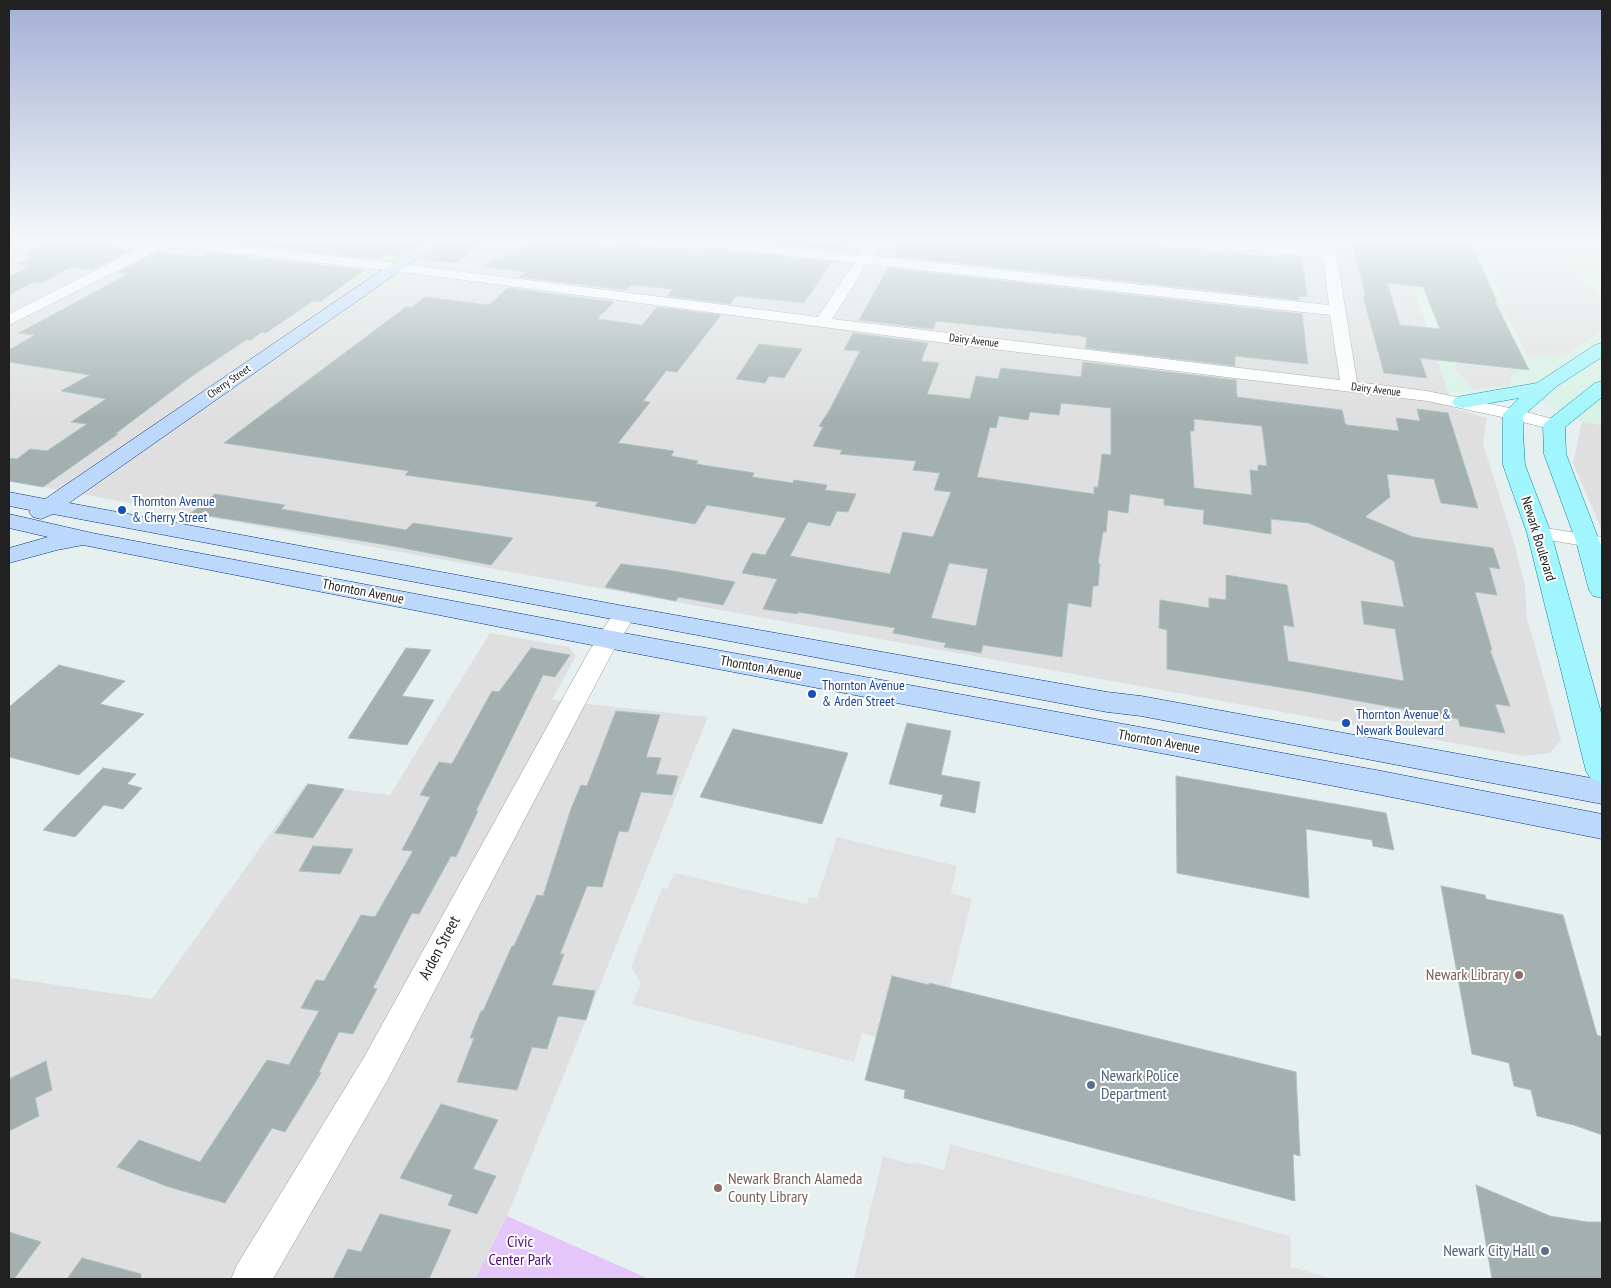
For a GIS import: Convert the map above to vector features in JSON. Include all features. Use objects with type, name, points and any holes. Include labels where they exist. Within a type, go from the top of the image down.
[{"type":"main road","name":"Cherry Street","points":[[9,545],[13,525],[49,506],[347,300]]},
{"type":"main road","points":[[1512,414],[1542,388],[1602,349]]},
{"type":"main road","points":[[1602,387],[1554,425],[1555,454],[1595,542],[1602,590]]},
{"type":"main road","points":[[1462,402],[1542,388]]},
{"type":"main road","name":"Newark Boulevard","points":[[1512,414],[1514,465],[1539,533],[1602,771]]},
{"type":"main road","name":"Thornton Avenue","points":[[9,499],[616,627],[1602,827]]},
{"type":"main road","name":"Thornton Avenue","points":[[13,525],[616,627],[1141,706],[1602,792]]},
{"type":"main road","points":[[9,556],[54,543],[83,538]]},
{"type":"street","points":[[9,320],[47,300]]},
{"type":"street","name":"Dairy Avenue","points":[[657,300],[976,342],[1349,386],[1462,402],[1554,425]]},
{"type":"street","points":[[823,321],[837,300]]},
{"type":"street","points":[[1237,300],[1338,311]]},
{"type":"street","points":[[1336,300],[1349,386]]},
{"type":"street","points":[[1539,533],[1595,542]]},
{"type":"street","name":"Arden Street","points":[[251,1279],[375,1070],[616,627]]},
{"type":"shaded area","points":[[9,300],[1418,300],[1453,408],[1487,418],[1483,444],[1513,539],[1525,586],[1527,618],[1561,740],[1550,753],[1525,756],[9,481]]},
{"type":"shaded area","points":[[1418,300],[1602,300],[1602,425],[1582,422],[1519,391],[1448,393]]},
{"type":"shaded area","points":[[1432,300],[1468,300],[1504,304],[1502,300],[1602,300],[1602,321],[1599,323],[1602,325],[1602,330],[1566,355],[1528,357],[1507,315],[1435,309]]},
{"type":"shaded area","points":[[1458,363],[1519,370],[1513,374],[1509,386],[1473,389],[1453,367]]},
{"type":"shaded area","points":[[1582,422],[1602,425],[1602,530],[1573,463]]},
{"type":"shaded area","points":[[490,633],[569,647],[576,656],[552,700],[708,717],[507,1216],[475,1279],[9,1279],[9,978],[152,999],[305,785],[390,795]]},
{"type":"shaded area","points":[[837,837],[957,866],[951,893],[972,899],[950,988],[929,985],[876,1037],[862,1033],[854,1062],[632,1004],[641,983],[631,967],[662,888],[667,889],[675,873],[807,904],[809,897],[817,898]]},
{"type":"shaded area","points":[[950,1144],[1290,1236],[1291,1267],[1334,1279],[854,1279],[883,1156],[910,1164],[914,1162],[944,1170]]},
{"type":"green space","name":"Civic Center Park","points":[[507,1216],[649,1279],[475,1279]]},
{"type":"building","points":[[80,300],[323,300],[320,302],[313,301],[266,333],[262,332],[251,340],[246,340],[192,376],[115,434],[118,434],[43,487],[9,481],[9,458],[17,459],[30,449],[47,451],[87,424],[71,422],[106,399],[61,391],[90,375],[9,362],[9,350],[35,335],[19,333]]},
{"type":"building","points":[[421,300],[450,300],[489,305],[494,300],[600,300],[614,302],[597,319],[642,325],[657,307],[721,315],[677,372],[666,371],[643,401],[650,402],[618,443],[674,451],[671,456],[698,461],[696,464],[754,473],[752,477],[793,483],[794,480],[827,485],[825,490],[856,494],[848,512],[837,511],[830,526],[808,522],[790,556],[890,574],[903,532],[933,537],[951,492],[934,490],[940,473],[913,470],[916,461],[840,454],[842,450],[813,446],[823,427],[819,426],[829,411],[860,351],[844,350],[853,333],[928,343],[921,361],[939,363],[927,394],[970,399],[976,376],[998,379],[1001,368],[1081,377],[1083,362],[1236,380],[1237,397],[1342,410],[1347,425],[1399,431],[1396,418],[1420,421],[1417,409],[1448,413],[1478,508],[1441,503],[1434,479],[1387,474],[1390,497],[1365,517],[1413,537],[1493,548],[1500,569],[1489,567],[1497,595],[1475,592],[1492,650],[1490,650],[1510,706],[1495,704],[1505,733],[1460,726],[1458,719],[1167,669],[1167,630],[1159,628],[1160,600],[1209,608],[1209,598],[1226,600],[1226,575],[1287,585],[1294,627],[1283,625],[1288,661],[1404,681],[1395,629],[1364,624],[1361,601],[1404,607],[1394,561],[1309,523],[1271,519],[1271,534],[1203,524],[1204,510],[1164,505],[1164,499],[1130,494],[1128,513],[1108,510],[1106,532],[1103,532],[1098,563],[1100,564],[1098,586],[1093,586],[1091,607],[1068,603],[1062,657],[983,645],[981,653],[944,647],[946,643],[893,633],[895,628],[798,612],[797,614],[763,609],[777,579],[742,573],[752,553],[765,555],[786,518],[707,505],[695,524],[595,506],[598,502],[405,475],[409,471],[224,443],[406,307],[412,307]],"holes":[[[1061,403],[1111,408],[1111,455],[1102,454],[1098,487],[1094,487],[1094,494],[977,477],[990,427],[996,428],[999,416],[1028,420],[1030,412],[1059,415]],[[1194,419],[1262,426],[1267,466],[1258,465],[1258,471],[1250,470],[1252,495],[1194,488],[1190,431],[1194,431]],[[949,563],[988,569],[976,626],[931,618]]]},
{"type":"building","points":[[699,300],[733,300],[730,304]]},
{"type":"building","points":[[776,300],[806,300],[804,303]]},
{"type":"building","points":[[870,300],[1177,300],[1302,314],[1308,364],[1235,356],[1235,366],[1085,348],[1087,338],[1081,336],[936,321],[933,329],[859,320]]},
{"type":"building","points":[[1364,300],[1392,300],[1400,325],[1440,329],[1428,300],[1496,300],[1497,302],[1495,302],[1529,370],[1420,358],[1427,378],[1384,373]]},
{"type":"building","points":[[759,344],[802,349],[784,378],[769,376],[765,383],[736,379]]},
{"type":"building","points":[[215,494],[285,505],[281,509],[406,530],[413,523],[513,538],[491,565],[387,545],[191,513]]},
{"type":"building","points":[[621,564],[735,582],[723,605],[678,597],[676,601],[605,587]]},
{"type":"building","points":[[406,648],[431,650],[402,696],[434,700],[407,745],[348,738]]},
{"type":"building","points":[[531,648],[570,655],[555,677],[543,675],[476,811],[478,811],[456,857],[451,856],[419,914],[412,913],[373,988],[377,989],[353,1034],[339,1032],[319,1072],[321,1073],[285,1132],[272,1128],[225,1203],[169,1187],[117,1167],[139,1140],[200,1162],[267,1060],[289,1065],[319,1011],[301,1008],[316,980],[324,981],[361,915],[375,917],[413,851],[402,850],[430,797],[420,795],[439,762],[452,764],[492,691],[499,692]]},
{"type":"building","points":[[59,665],[125,681],[100,704],[144,714],[79,775],[9,757],[9,707]]},
{"type":"building","points":[[616,711],[660,715],[646,757],[661,758],[656,774],[678,776],[672,795],[641,792],[628,832],[619,831],[602,887],[587,886],[560,954],[564,954],[552,985],[595,991],[586,1020],[558,1016],[547,1049],[532,1047],[517,1090],[457,1082],[474,1038],[470,1038],[481,1011],[483,1011],[537,895],[543,896],[571,809],[581,785],[587,786]]},
{"type":"building","points":[[907,723],[951,731],[941,775],[980,782],[975,813],[940,806],[943,795],[889,784]]},
{"type":"building","points":[[733,729],[848,753],[822,824],[700,797]]},
{"type":"building","points":[[103,768],[136,774],[127,784],[142,788],[123,809],[104,805],[75,837],[43,830]]},
{"type":"building","points":[[1176,776],[1386,813],[1394,850],[1373,846],[1372,840],[1306,829],[1309,898],[1177,873]]},
{"type":"building","points":[[308,784],[344,789],[313,838],[275,833]]},
{"type":"building","points":[[313,846],[353,849],[340,874],[299,871]]},
{"type":"building","name":"Newark Library","points":[[1441,886],[1485,895],[1486,899],[1563,915],[1597,1035],[1602,1037],[1602,1135],[1574,1125],[1537,1116],[1531,1090],[1514,1086],[1509,1063],[1472,1054]]},
{"type":"building","name":"Newark Police Department","points":[[892,976],[929,985],[929,983],[1296,1072],[1300,1156],[1293,1154],[1295,1201],[904,1098],[905,1090],[865,1080]]},
{"type":"building","points":[[46,1061],[52,1090],[35,1098],[39,1116],[9,1131],[9,1079]]},
{"type":"building","points":[[441,1104],[498,1120],[473,1169],[496,1176],[477,1214],[448,1205],[453,1195],[400,1178]]},
{"type":"building","name":"Newark City Hall","points":[[1476,1185],[1550,1216],[1587,1222],[1602,1222],[1602,1279],[1492,1279]]},
{"type":"building","points":[[380,1214],[451,1230],[429,1279],[333,1279],[348,1249],[361,1252]]},
{"type":"building","points":[[9,1232],[41,1242],[14,1279],[9,1279]]},
{"type":"building","points":[[82,1258],[141,1274],[141,1279],[67,1279]]},
{"type":"place","name":"Thornton Avenue & Cherry Street","points":[[122,510]]},
{"type":"place","name":"Thornton Avenue & Arden Street","points":[[812,694]]},
{"type":"place","name":"Thornton Avenue & Newark Boulevard","points":[[1346,723]]},
{"type":"place","name":"Newark Library","points":[[1519,975]]},
{"type":"place","name":"Newark Police Department","points":[[1091,1085]]},
{"type":"place","name":"Newark Branch Alameda County Library","points":[[718,1188]]},
{"type":"place","name":"Newark City Hall","points":[[1545,1251]]}]
